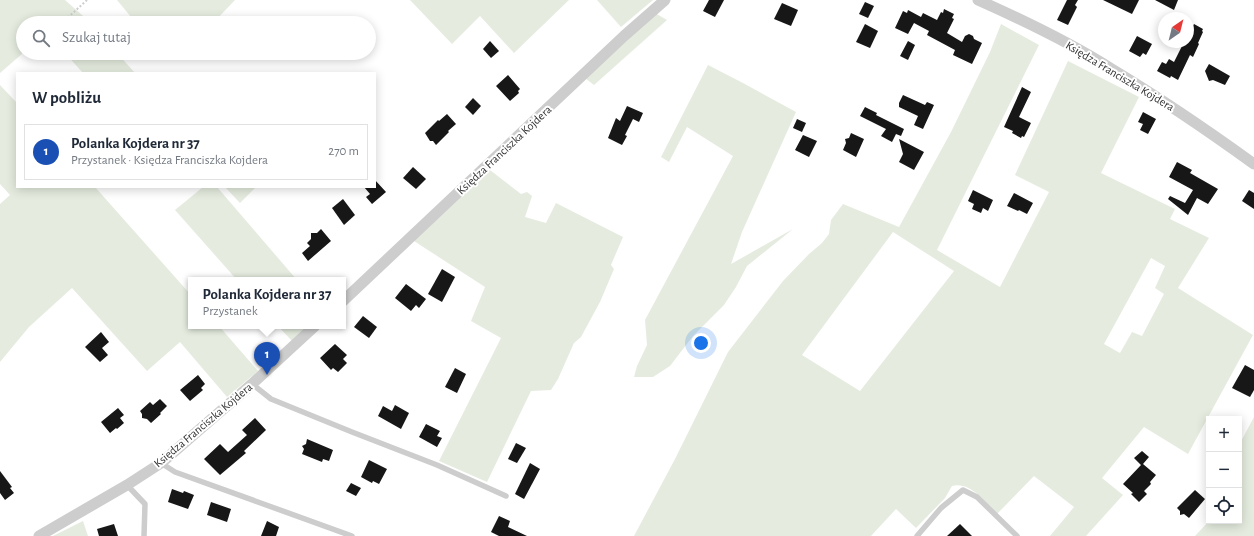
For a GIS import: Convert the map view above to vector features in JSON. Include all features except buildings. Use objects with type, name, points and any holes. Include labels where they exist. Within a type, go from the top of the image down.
[{"type":"street","name":"Księdza Franciszka Kojdera","points":[[346,298],[624,36],[665,0]]},
{"type":"street","name":"Księdza Franciszka Kojdera","points":[[978,0],[1064,42],[1110,67],[1207,130],[1254,164]]},
{"type":"street","name":"Księdza Franciszka Kojdera","points":[[39,536],[127,485],[161,463],[252,384],[312,329]]},
{"type":"lane","points":[[252,384],[271,399],[325,422],[437,465],[506,496]]},
{"type":"lane","points":[[161,463],[175,472],[352,536]]},
{"type":"lane","points":[[127,485],[146,504],[144,536]]},
{"type":"lane","points":[[917,536],[941,508],[963,490],[977,497],[1017,536]]},
{"type":"path","points":[[70,16],[87,0]]},
{"type":"shaded area","points":[[0,0],[65,0],[83,16],[16,16],[16,59],[0,73]]},
{"type":"shaded area","points":[[117,0],[235,0],[220,16],[130,16]]},
{"type":"shaded area","points":[[410,0],[569,0],[514,53],[480,16],[452,44]]},
{"type":"shaded area","points":[[597,0],[653,0],[621,27]]},
{"type":"shaded area","points":[[655,13],[667,20],[594,85],[585,78]]},
{"type":"shaded area","points":[[1001,24],[1039,45],[937,250],[1000,287],[1049,192],[1015,175],[1068,61],[1139,97],[1101,173],[1175,209],[1170,219],[1209,238],[1178,288],[1253,335],[1209,416],[1206,416],[1206,421],[1188,454],[1144,427],[1102,478],[1123,495],[1086,536],[1050,536],[1074,507],[1034,476],[997,514],[971,489],[959,485],[952,486],[945,498],[916,528],[896,509],[871,536],[634,536],[675,459],[728,352],[783,281],[822,243],[829,234],[831,220],[843,204],[899,227],[951,132],[990,52]],"holes":[[[893,232],[954,271],[860,391],[802,355]],[[1151,258],[1165,266],[1155,288],[1164,294],[1142,336],[1132,332],[1120,353],[1104,344]]]},
{"type":"shaded area","points":[[71,60],[123,60],[134,72],[82,72]]},
{"type":"shaded area","points":[[708,65],[796,112],[742,232],[731,264],[793,229],[747,266],[724,305],[693,336],[670,366],[653,377],[634,377],[637,366],[647,345],[645,320],[733,156],[687,127],[669,162],[661,157]]},
{"type":"shaded area","points":[[0,85],[16,102],[16,188],[96,188],[188,292],[188,329],[222,329],[258,371],[227,397],[180,342],[147,371],[72,288],[29,327],[0,362],[0,204],[10,195],[0,184]]},
{"type":"shaded area","points":[[490,170],[521,194],[527,192],[532,196],[525,217],[546,223],[556,203],[623,237],[611,265],[614,269],[600,302],[581,337],[574,343],[558,379],[551,390],[531,391],[487,482],[439,461],[501,338],[471,321],[485,287],[414,241]]},
{"type":"shaded area","points":[[202,188],[218,188],[294,277],[234,277],[175,210]]},
{"type":"shaded area","points":[[226,188],[255,188],[240,203]]},
{"type":"shaded area","points":[[281,329],[305,329],[292,341]]},
{"type":"shaded area","points":[[1254,417],[1254,536],[1195,536],[1206,524],[1242,524],[1242,439]]},
{"type":"shaded area","points":[[83,521],[88,536],[53,536]]},
{"type":"place","name":"Polanka Kojdera nr 37","points":[[267,375]]}]
